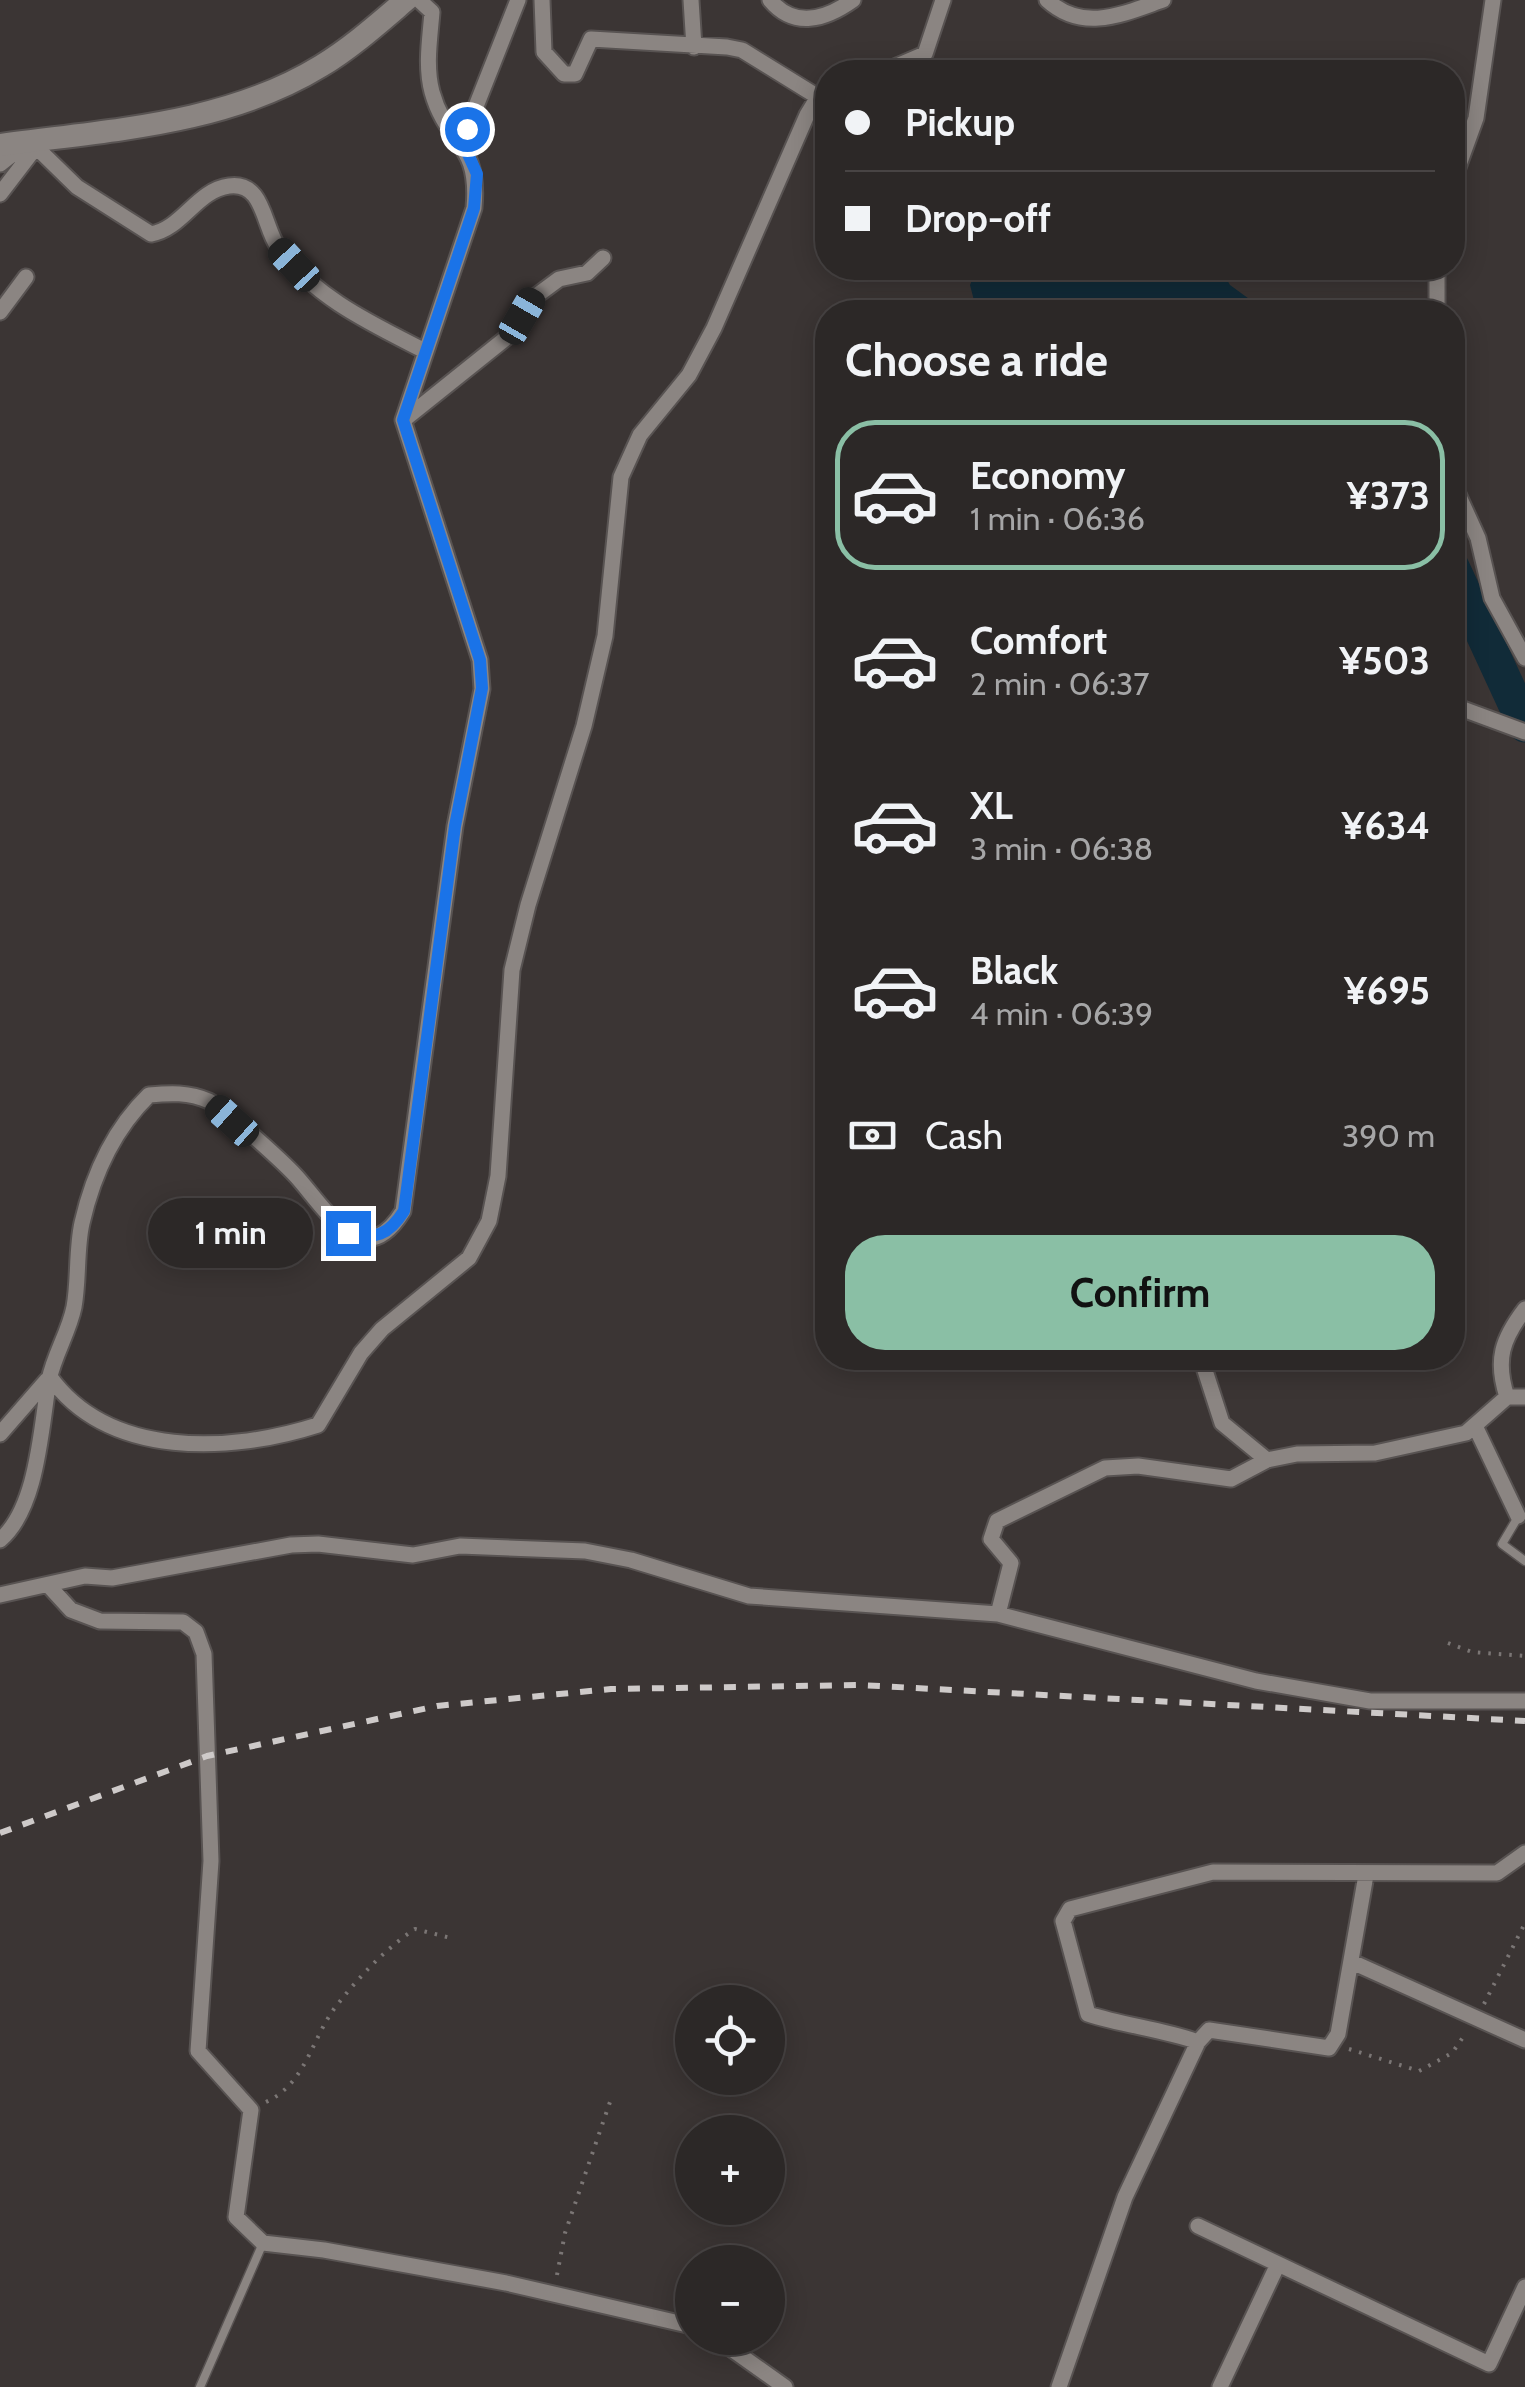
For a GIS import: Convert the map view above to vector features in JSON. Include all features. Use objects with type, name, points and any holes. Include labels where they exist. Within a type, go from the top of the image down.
[{"type":"street","points":[[0,145],[146,125],[212,112],[267,94],[321,66],[406,0]]},
{"type":"street","points":[[0,1540],[10,1531],[27,1492],[40,1444],[50,1377],[74,1309],[82,1224],[98,1175],[115,1136],[149,1095],[179,1092],[212,1102],[294,1173],[333,1222],[348,1233],[374,1238],[392,1228],[404,1211],[455,826],[482,688],[480,660],[403,420],[423,350],[474,208],[477,174],[467,152],[443,119],[432,91],[428,66],[434,6],[419,0]]},
{"type":"street","points":[[467,152],[467,129],[518,0]]},
{"type":"street","points":[[542,0],[544,52],[564,74],[574,74],[591,39],[742,50],[815,91]]},
{"type":"street","points":[[691,0],[694,47]]},
{"type":"street","points":[[770,0],[782,14],[798,20],[816,19],[854,0]]},
{"type":"street","points":[[910,60],[924,54],[943,0]]},
{"type":"street","points":[[1047,0],[1070,14],[1099,21],[1163,0]]},
{"type":"street","points":[[1465,148],[1476,118],[1493,0]]},
{"type":"street","points":[[50,1377],[68,1403],[115,1427],[162,1442],[212,1445],[280,1437],[318,1425],[346,1376],[382,1330],[469,1258],[488,1221],[498,1176],[512,970],[528,905],[584,726],[605,636],[622,477],[640,435],[689,375],[714,328],[815,112]]},
{"type":"street","points":[[36,147],[78,187],[152,234],[170,231],[196,204],[228,186],[245,188],[258,197],[277,246],[311,283],[351,314],[423,350]]},
{"type":"street","points":[[0,164],[19,149],[36,147]]},
{"type":"street","points":[[0,194],[36,147]]},
{"type":"street","points":[[403,420],[511,334],[532,299],[559,279],[588,273],[602,258]]},
{"type":"street","points":[[0,312],[26,277]]},
{"type":"street","points":[[1465,510],[1478,538],[1492,598],[1525,658]]},
{"type":"street","points":[[1465,710],[1525,732]]},
{"type":"street","points":[[1507,1397],[1499,1371],[1500,1355],[1508,1331],[1525,1308]]},
{"type":"street","points":[[1205,1370],[1222,1423],[1267,1460]]},
{"type":"street","points":[[0,1434],[50,1377]]},
{"type":"street","points":[[998,1614],[1011,1564],[991,1539],[997,1521],[1105,1468],[1138,1466],[1231,1479],[1267,1460],[1297,1454],[1374,1452],[1476,1428],[1507,1397],[1525,1397]]},
{"type":"street","points":[[1476,1428],[1518,1516]]},
{"type":"street","points":[[0,1595],[85,1576],[112,1578],[291,1545],[318,1544],[413,1555],[460,1546],[535,1548],[631,1560],[749,1596],[998,1614],[1256,1681],[1370,1701],[1525,1701]]},
{"type":"street","points":[[49,1586],[71,1610],[100,1621],[183,1622],[196,1632],[206,1672],[205,1784],[211,1862],[198,2051],[250,2110],[236,2217],[263,2244],[324,2250],[506,2282],[675,2322]]},
{"type":"street","points":[[1198,2042],[1172,2033],[1134,2030],[1088,2014],[1063,1921],[1070,1910],[1213,1872],[1497,1872],[1525,1853]]},
{"type":"street","points":[[1058,2387],[1125,2197],[1198,2042],[1209,2030],[1329,2048],[1338,2034],[1366,1875]]},
{"type":"street","points":[[1352,1962],[1525,2040]]},
{"type":"street","points":[[1198,2226],[1489,2364],[1525,2287]]},
{"type":"street","points":[[1220,2387],[1278,2264]]},
{"type":"street","points":[[740,2355],[785,2387]]},
{"type":"lane","points":[[1518,1516],[1502,1544],[1525,1561]]},
{"type":"lane","points":[[200,2387],[263,2244]]},
{"type":"path","points":[[1448,1643],[1472,1652],[1525,1656]]},
{"type":"path","points":[[1476,2018],[1525,1923]]},
{"type":"path","points":[[250,2110],[276,2098],[298,2080],[336,2006],[393,1944],[414,1930],[451,1938]]},
{"type":"path","points":[[554,2290],[565,2233],[610,2099]]},
{"type":"water","points":[[972,280],[1227,280],[1251,300],[974,300]]},
{"type":"waterway","points":[[1465,595],[1525,725]]},
{"type":"railway","points":[[0,1833],[207,1756],[437,1706],[611,1689],[860,1685],[1525,1721]]},
{"type":"route","points":[[348,1233],[374,1238],[392,1228],[404,1211],[455,826],[482,688],[480,660],[403,420],[423,350],[474,208],[477,174],[467,152],[467,129]]}]
